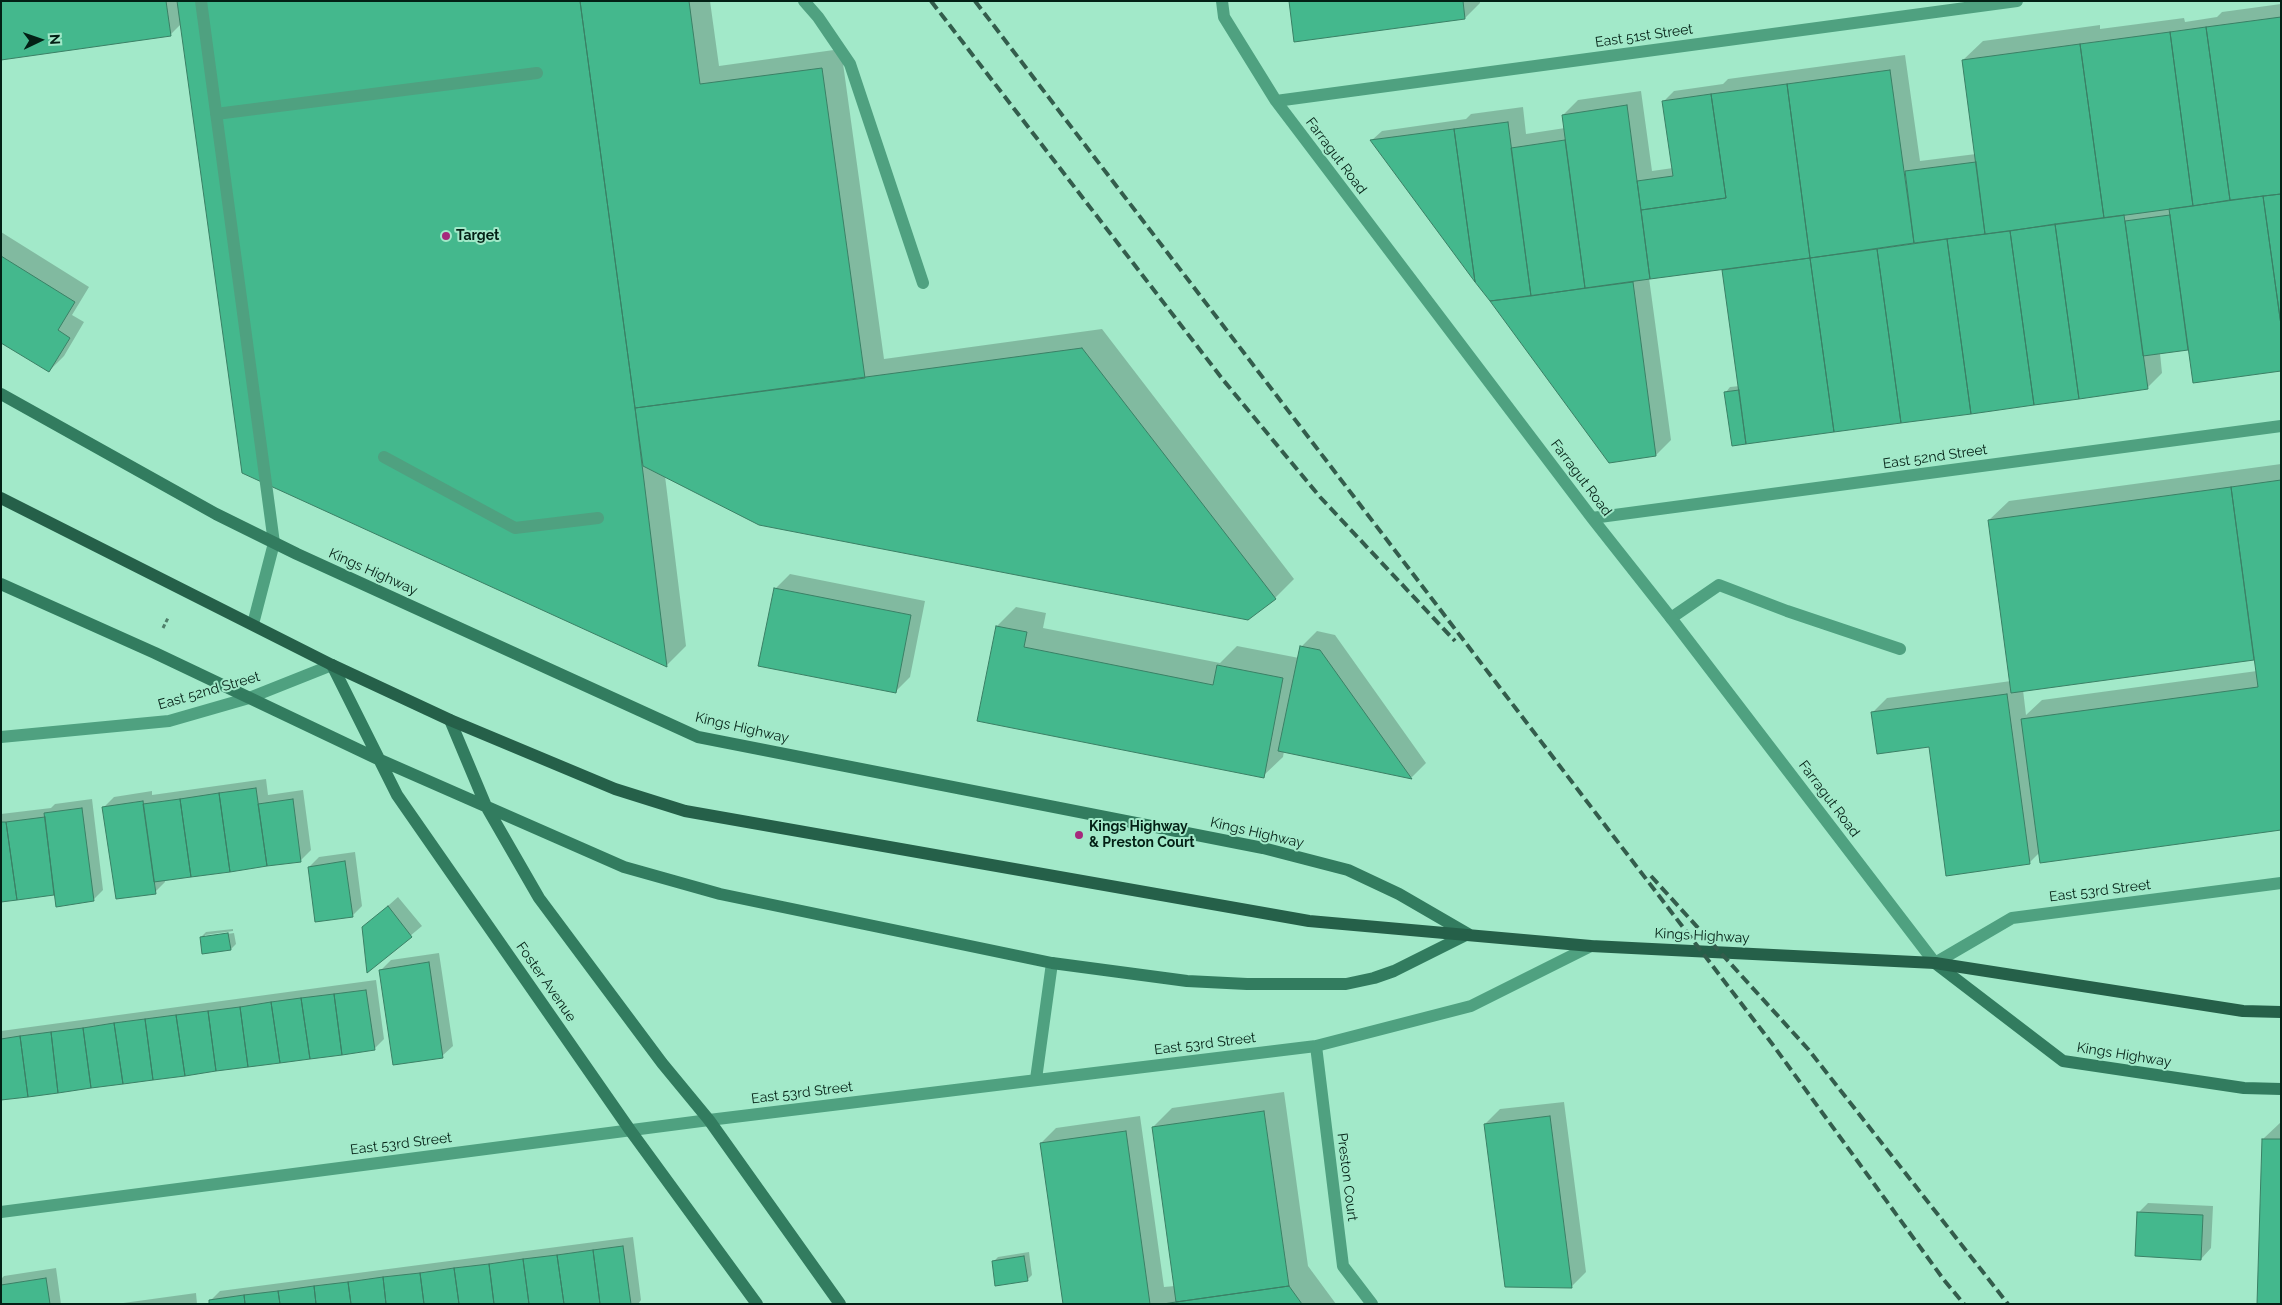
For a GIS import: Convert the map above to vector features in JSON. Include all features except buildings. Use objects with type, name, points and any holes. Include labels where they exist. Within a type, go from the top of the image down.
[{"type":"main road","name":"Kings Highway","points":[[1,498],[332,665],[450,720],[615,789],[685,811],[1309,921],[1591,946],[1935,963],[2243,1011],[2281,1012]]},
{"type":"street","points":[[202,1],[274,543],[253,624]]},
{"type":"street","points":[[804,1],[818,17],[850,64],[923,283]]},
{"type":"street","name":"Farragut Road","points":[[1222,1],[1224,17],[1276,101],[1592,518],[1671,618],[1935,963]]},
{"type":"street","name":"East 51st Street","points":[[1276,101],[2017,1]]},
{"type":"street","points":[[216,114],[537,74]]},
{"type":"street","name":"Kings Highway","points":[[1,394],[216,514],[274,543],[698,736],[1263,848],[1348,870],[1399,894],[1468,934]]},
{"type":"street","name":"East 52nd Street","points":[[1592,518],[2281,426]]},
{"type":"street","points":[[384,457],[516,528],[598,518]]},
{"type":"street","points":[[1,584],[155,652],[378,759],[624,867],[720,894],[1052,963],[1187,981],[1247,984],[1346,984],[1374,978],[1394,970],[1468,934]]},
{"type":"street","points":[[1671,618],[1719,585],[1900,649]]},
{"type":"street","name":"East 52nd Street","points":[[1,737],[169,721],[249,698],[332,665]]},
{"type":"street","name":"Foster Avenue","points":[[332,665],[397,795],[630,1130],[757,1304]]},
{"type":"street","points":[[450,720],[486,806],[539,898],[662,1063],[709,1120],[840,1304]]},
{"type":"street","name":"East 53rd Street","points":[[1935,963],[2012,918],[2281,883]]},
{"type":"street","name":"East 53rd Street","points":[[1,1212],[709,1120],[1316,1046],[1471,1006],[1591,946]]},
{"type":"street","points":[[1036,1079],[1052,963]]},
{"type":"street","name":"Kings Highway","points":[[1935,963],[2063,1061],[2244,1088],[2281,1090]]},
{"type":"street","name":"Preston Court","points":[[1316,1046],[1343,1266],[1372,1304]]},
{"type":"railway","points":[[931,1],[1224,381],[1320,497],[1455,641]]},
{"type":"railway","points":[[975,1],[1773,1045],[1944,1280],[1964,1304]]},
{"type":"railway","points":[[1651,876],[1808,1049],[2008,1304]]},
{"type":"place","name":"Target","points":[[446,236]]},
{"type":"place","name":"Kings Highway & Preston Court","points":[[1079,835]]}]
